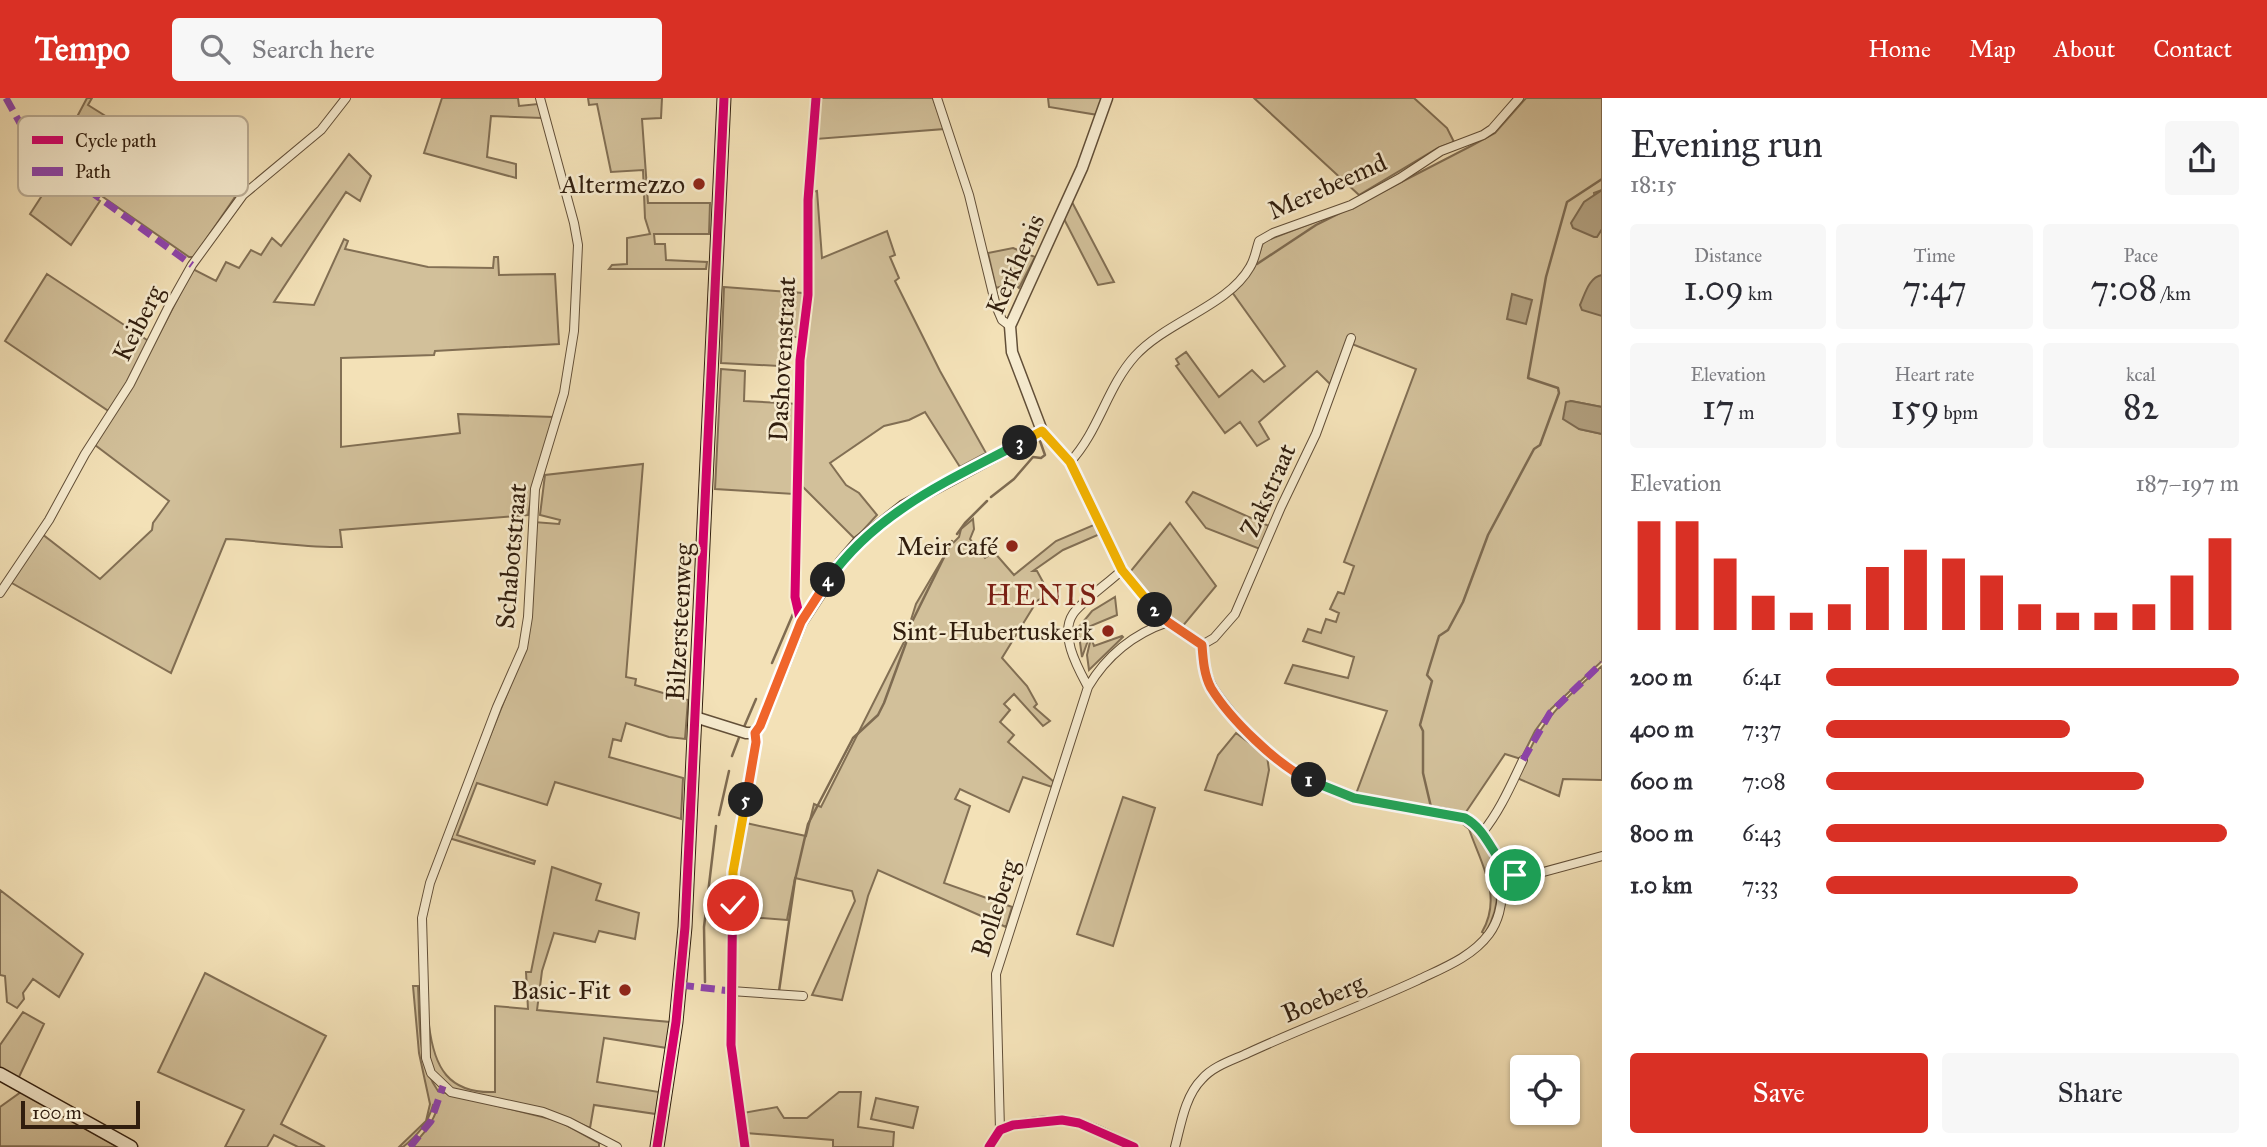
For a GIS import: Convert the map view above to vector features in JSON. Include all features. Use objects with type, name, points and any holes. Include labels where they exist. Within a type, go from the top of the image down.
[{"type":"main road","name":"Bilzersteenweg","points":[[657,1147],[681,974],[724,98]]},
{"type":"main road","points":[[0,1074],[131,1147]]},
{"type":"street","name":"Keiberg","points":[[248,191],[321,130],[345,98]]},
{"type":"street","name":"Schabotstraat","points":[[540,98],[578,246],[574,331],[566,384],[535,489],[528,617],[523,648],[497,707],[430,883],[422,918],[426,1058],[431,1073],[451,1092],[543,1112],[617,1147]]},
{"type":"street","name":"Dashovenstraat","points":[[801,622],[795,597],[800,360],[808,295],[808,200],[816,98]]},
{"type":"street","points":[[937,98],[969,195],[996,306],[1002,320],[1010,326]]},
{"type":"street","name":"Kerkhenis","points":[[1107,98],[1082,168],[1010,326],[1012,352],[1042,431],[1070,462],[1122,570],[1148,603],[1168,622],[1202,645]]},
{"type":"street","name":"Merebeemd","points":[[1070,462],[1094,429],[1123,371],[1133,358],[1158,335],[1225,294],[1250,268],[1259,241],[1273,233],[1350,205],[1400,178],[1441,151],[1483,135],[1492,129],[1519,98]]},
{"type":"street","name":"Keiberg","points":[[0,593],[49,520],[85,454],[130,384],[192,265],[242,196]]},
{"type":"street","name":"Zakstraat","points":[[1202,645],[1214,638],[1235,614],[1316,434],[1351,338]]},
{"type":"street","points":[[745,1147],[731,1045],[733,872],[756,742],[755,733],[801,622],[841,562],[880,522],[930,491],[1042,431]]},
{"type":"street","points":[[1088,687],[1071,647],[1069,622],[1076,610],[1122,570]]},
{"type":"street","name":"Bolleberg","points":[[1000,1130],[996,974],[1088,687],[1098,671],[1124,644],[1168,622]]},
{"type":"street","name":"Boeberg","points":[[1202,645],[1204,667],[1210,687],[1258,741],[1297,774],[1354,798],[1465,818],[1474,823],[1507,870],[1525,877]]},
{"type":"street","points":[[695,717],[746,733],[755,733]]},
{"type":"street","points":[[1482,833],[1508,792],[1523,760]]},
{"type":"street","name":"Boeberg","points":[[1175,1147],[1189,1097],[1203,1076],[1222,1065],[1399,989],[1463,957],[1489,934],[1499,911],[1501,898],[1496,856]]},
{"type":"street","points":[[1501,898],[1525,877],[1602,856]]},
{"type":"street","points":[[731,991],[803,996]]},
{"type":"street","points":[[989,1147],[1000,1130],[1013,1125],[1062,1120],[1079,1123],[1134,1147]]},
{"type":"shaded area","points":[[87,98],[92,98],[88,105],[106,116],[77,116]]},
{"type":"shaded area","points":[[442,98],[518,98],[519,106],[538,104],[542,118],[491,116],[487,157],[516,164],[516,178],[424,153]]},
{"type":"shaded area","points":[[588,98],[662,98],[661,118],[642,119],[648,203],[710,203],[709,234],[654,234],[655,244],[665,244],[666,260],[707,262],[706,269],[609,269],[612,265],[627,264],[627,238],[650,234],[645,218],[643,170],[611,172],[597,104],[589,105]]},
{"type":"shaded area","points":[[817,98],[933,98],[944,129],[816,139]]},
{"type":"shaded area","points":[[1048,98],[1102,98],[1098,115],[1049,107]]},
{"type":"shaded area","points":[[1254,98],[1414,98],[1447,128],[1454,142],[1438,148],[1359,195]]},
{"type":"shaded area","points":[[1526,98],[1602,98],[1602,190],[1594,193],[1601,232],[1602,229],[1602,407],[1571,401],[1579,429],[1602,434],[1602,661],[1551,709],[1535,731],[1521,759],[1505,754],[1464,815],[1356,794],[1387,711],[1285,683],[1293,665],[1348,678],[1354,657],[1303,641],[1308,629],[1321,633],[1326,619],[1336,622],[1339,613],[1330,609],[1338,592],[1344,594],[1354,566],[1344,562],[1416,369],[1347,342],[1330,384],[1317,371],[1259,422],[1269,439],[1257,446],[1240,422],[1225,433],[1176,366],[1179,364],[1176,359],[1186,352],[1219,397],[1252,370],[1264,382],[1285,366],[1232,292],[1256,263],[1265,241],[1351,208],[1495,133]]},
{"type":"shaded area","points":[[349,154],[371,176],[360,201],[346,192],[274,302],[314,305],[344,239],[348,241],[345,249],[428,267],[493,268],[494,257],[498,257],[499,275],[555,274],[559,344],[435,351],[434,355],[341,358],[341,447],[460,433],[458,414],[554,417],[528,515],[340,530],[342,547],[226,539],[171,673],[10,582],[42,534],[100,579],[152,530],[153,523],[169,501],[95,445],[138,375],[193,269],[216,281],[226,262],[239,268],[251,250],[261,255],[272,238],[281,246]]},
{"type":"shaded area","points":[[1602,190],[1602,229],[1597,237],[1573,228],[1571,223],[1584,202]]},
{"type":"shaded area","points":[[817,191],[822,258],[887,231],[895,255],[890,257],[899,278],[895,281],[940,371],[986,453],[960,467],[925,412],[909,420],[884,426],[830,463],[846,485],[859,493],[877,515],[855,539],[801,485],[811,192]]},
{"type":"shaded area","points":[[42,196],[93,196],[100,201],[71,245],[30,214]]},
{"type":"shaded area","points":[[102,196],[235,197],[194,257],[189,257]]},
{"type":"shaded area","points":[[1072,202],[1114,282],[1098,285],[1064,219]]},
{"type":"shaded area","points":[[1013,248],[1035,257],[1019,288],[1013,283],[996,288],[988,253]]},
{"type":"shaded area","points":[[47,274],[150,342],[110,412],[5,341]]},
{"type":"shaded area","points":[[1602,275],[1602,316],[1582,310],[1580,305],[1591,282]]},
{"type":"shaded area","points":[[724,287],[803,293],[802,337],[781,337],[779,366],[721,363]]},
{"type":"shaded area","points":[[1512,294],[1532,300],[1526,324],[1507,319]]},
{"type":"shaded area","points":[[721,369],[745,371],[744,401],[798,404],[794,494],[715,489]]},
{"type":"shaded area","points":[[1566,402],[1602,407],[1602,434],[1579,429],[1563,419]]},
{"type":"shaded area","points":[[643,464],[626,677],[636,679],[635,685],[688,700],[685,739],[669,737],[626,723],[621,741],[613,739],[609,757],[683,778],[681,819],[555,782],[547,805],[477,783],[457,835],[535,861],[534,864],[449,838],[521,659],[534,522],[559,524],[560,520],[540,515],[545,475]]},
{"type":"shaded area","points":[[1193,492],[1269,526],[1260,549],[1206,528],[1186,502]]},
{"type":"shaded area","points":[[973,519],[974,529],[970,539],[985,558],[994,552],[1014,575],[1056,541],[1096,524],[1100,534],[1063,550],[1033,571],[1037,571],[1049,593],[1037,601],[1002,658],[1027,686],[1037,704],[1034,707],[1050,721],[1043,726],[1014,694],[1004,704],[1010,710],[1000,722],[1014,735],[1008,742],[1054,782],[1052,787],[1023,777],[1009,812],[960,789],[955,799],[970,806],[944,883],[1012,907],[1006,927],[878,870],[868,896],[842,1000],[812,995],[855,901],[852,891],[795,878],[787,920],[735,916],[746,823],[806,836],[814,804],[821,807],[904,642],[916,604],[950,546],[959,537],[961,529]]},
{"type":"shaded area","points":[[1170,523],[1216,586],[1182,627],[1153,602],[1130,572]]},
{"type":"shaded area","points":[[1115,597],[1117,615],[1088,627],[1090,635],[1082,657],[1078,628],[1092,611]]},
{"type":"shaded area","points":[[1122,636],[1089,670],[1087,655],[1090,642],[1092,640],[1094,646]]},
{"type":"shaded area","points":[[1602,666],[1602,780],[1563,779],[1559,796],[1517,778],[1545,724],[1568,697]]},
{"type":"shaded area","points":[[1236,733],[1267,756],[1269,770],[1262,805],[1205,790],[1218,755]]},
{"type":"shaded area","points":[[1123,797],[1155,808],[1113,946],[1077,934]]},
{"type":"shaded area","points":[[1467,822],[1486,847],[1493,860],[1496,875],[1496,905],[1485,934],[1482,932],[1491,906],[1488,880],[1469,829],[1464,825]]},
{"type":"shaded area","points":[[552,867],[601,884],[596,900],[639,913],[635,939],[599,931],[595,942],[554,933],[542,971],[537,1010],[670,1022],[667,1048],[604,1038],[597,1082],[659,1092],[656,1114],[594,1105],[590,1128],[555,1113],[458,1093],[438,1077],[430,1064],[429,1025],[435,1053],[446,1075],[466,1088],[495,1092],[495,1006],[528,1009],[526,972],[531,972]]},
{"type":"shaded area","points":[[0,890],[83,954],[59,997],[33,979],[17,1008],[7,1002],[5,976],[0,975]]},
{"type":"shaded area","points":[[205,973],[326,1036],[281,1124],[325,1147],[298,1147],[274,1135],[267,1147],[225,1147],[244,1110],[158,1072]]},
{"type":"shaded area","points":[[413,986],[418,986],[426,1067],[438,1091],[559,1121],[599,1143],[599,1147],[410,1147],[431,1123],[438,1106],[433,1105],[426,1121],[430,1104],[419,1053]]},
{"type":"shaded area","points":[[23,1012],[44,1024],[18,1079],[0,1069],[0,1045]]},
{"type":"shaded area","points":[[21,1092],[118,1147],[0,1146],[0,1107]]},
{"type":"shaded area","points":[[839,1092],[861,1092],[858,1127],[894,1132],[893,1147],[833,1147],[833,1140],[746,1133],[743,1113],[777,1107],[784,1118],[807,1118]]},
{"type":"shaded area","points":[[876,1098],[918,1107],[913,1128],[871,1119]]},
{"type":"shaded area","points":[[426,1121],[418,1133],[403,1147],[399,1147]]},
{"type":"waterway","points":[[1431,807],[1423,773],[1423,731],[1420,725],[1432,681],[1427,675],[1439,636],[1448,630],[1463,602],[1488,535],[1534,449],[1540,445],[1559,393],[1558,388],[1528,378],[1546,277],[1567,202],[1602,179]]},
{"type":"waterway","points":[[1257,264],[1316,225],[1344,211]]},
{"type":"waterway","points":[[991,497],[1014,479],[1033,457],[1041,458],[1045,455],[1040,441]]},
{"type":"waterway","points":[[957,534],[987,501]]},
{"type":"waterway","points":[[779,991],[795,880],[808,824],[853,738],[878,715],[906,643],[909,628],[952,541]]},
{"type":"waterway","points":[[772,663],[793,614]]},
{"type":"waterway","points":[[744,727],[756,699]]},
{"type":"waterway","points":[[732,756],[740,735]]},
{"type":"waterway","points":[[719,815],[729,771]]},
{"type":"waterway","points":[[705,982],[704,927],[716,826]]},
{"type":"marked path","points":[[6,98],[18,120]]},
{"type":"marked path","points":[[97,196],[192,265]]},
{"type":"marked path","points":[[1523,760],[1550,713],[1602,663]]},
{"type":"marked path","points":[[680,985],[731,991]]},
{"type":"marked path","points":[[410,1147],[431,1121],[443,1086]]},
{"type":"cycle path","points":[[657,1147],[676,1022],[685,927],[724,98]]},
{"type":"cycle path","points":[[745,1147],[731,1045],[733,872],[756,742],[755,733],[801,623],[795,597],[800,360],[808,295],[808,200],[816,98]]},
{"type":"cycle path","points":[[989,1147],[1000,1130],[1013,1125],[1062,1120],[1079,1123],[1134,1147]]},
{"type":"place","name":"Altermezzo","points":[[699,184]]},
{"type":"place","name":"Meir café","points":[[1012,546]]},
{"type":"place","name":"Sint-Hubertuskerk","points":[[1108,631]]},
{"type":"place","name":"Basic-Fit","points":[[625,990]]},
{"type":"district","name":"HENIS","points":[[1042,595]]},
{"type":"route","points":[[733,905],[733,872],[756,742],[755,733],[801,622],[824,585],[859,541],[880,522],[903,506],[1042,431],[1070,462],[1122,570],[1148,603],[1168,622],[1202,645],[1204,667],[1210,687],[1248,732],[1297,774],[1325,788],[1354,798],[1465,818],[1474,823],[1507,870],[1515,875]]}]
